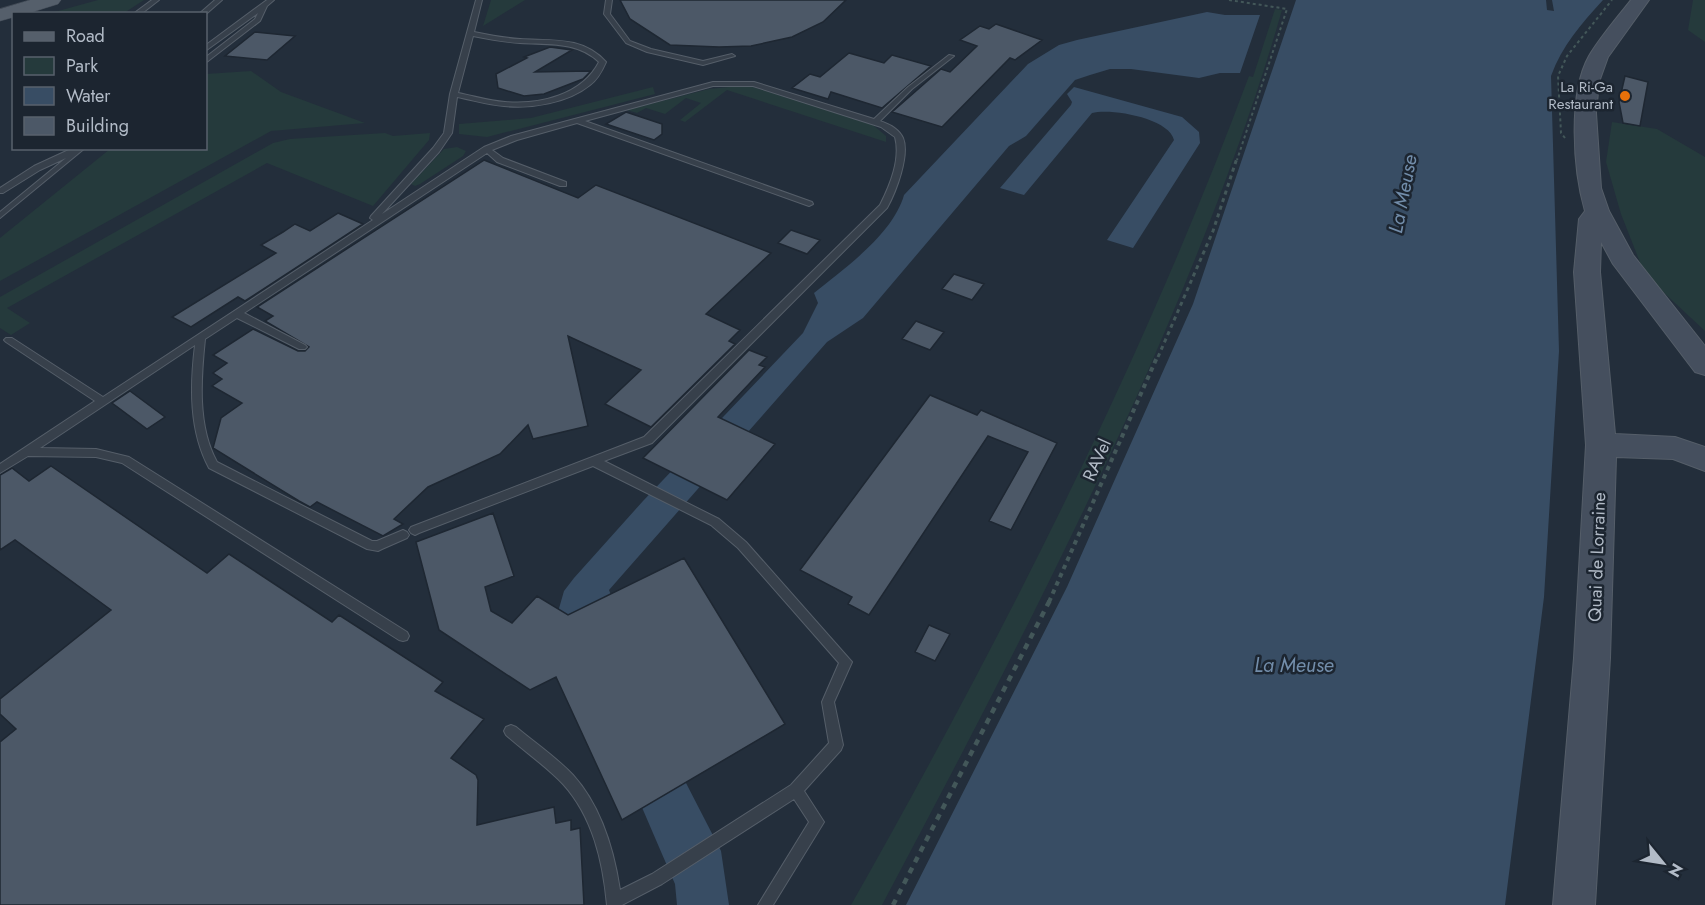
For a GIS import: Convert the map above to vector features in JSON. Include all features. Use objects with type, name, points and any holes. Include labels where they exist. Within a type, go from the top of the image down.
[{"type":"main road","points":[[0,9],[29,0]]},
{"type":"main road","points":[[0,15],[51,0]]},
{"type":"main road","points":[[1640,0],[1598,57],[1589,82],[1586,113],[1587,164],[1597,211],[1622,258],[1705,365]]},
{"type":"main road","name":"Quai de Lorraine","points":[[1574,905],[1592,658],[1601,445],[1587,272],[1591,219],[1597,211]]},
{"type":"main road","points":[[1601,445],[1675,448],[1705,459]]},
{"type":"lane","points":[[139,12],[156,0]]},
{"type":"lane","points":[[204,12],[219,0]]},
{"type":"lane","points":[[207,47],[271,0]]},
{"type":"lane","points":[[366,227],[448,133],[454,94],[479,0]]},
{"type":"lane","points":[[609,0],[607,14],[628,42],[649,51],[704,63],[732,56]]},
{"type":"lane","points":[[207,40],[237,18],[264,6]]},
{"type":"lane","points":[[207,55],[251,20],[264,6]]},
{"type":"lane","points":[[207,59],[258,20],[264,6]]},
{"type":"lane","points":[[454,94],[505,104],[543,101],[578,90],[592,81],[603,62],[585,47],[571,43],[513,41],[470,33]]},
{"type":"lane","points":[[875,122],[910,88],[951,56]]},
{"type":"lane","points":[[0,469],[487,149],[576,120],[713,84],[742,83],[875,122],[898,134],[901,144],[892,190],[884,206],[648,440],[415,530]]},
{"type":"lane","points":[[576,120],[809,204]]},
{"type":"lane","points":[[487,149],[500,160],[563,184]]},
{"type":"lane","points":[[0,191],[37,168],[76,150]]},
{"type":"lane","points":[[0,216],[78,150]]},
{"type":"lane","points":[[236,313],[302,347]]},
{"type":"lane","points":[[201,336],[198,361],[203,442],[206,455],[213,465],[371,546],[378,546],[403,536]]},
{"type":"lane","points":[[9,340],[102,401]]},
{"type":"lane","points":[[26,452],[96,453],[125,460],[403,636]]},
{"type":"lane","points":[[511,731],[574,786],[599,834],[612,873],[614,903],[657,879],[796,790],[836,745],[828,702],[846,662],[742,545],[715,522],[595,462]]},
{"type":"lane","points":[[765,905],[817,822],[796,790]]},
{"type":"path","name":"RAVel","points":[[893,905],[1057,586],[1213,231],[1287,8],[1229,0]]},
{"type":"green space","points":[[98,0],[144,0],[126,12],[55,12]]},
{"type":"green space","points":[[491,0],[525,0],[483,26]]},
{"type":"green space","points":[[1693,0],[1705,0],[1705,42],[1688,30]]},
{"type":"green space","points":[[1275,9],[1282,10],[1251,109],[1216,206],[1136,398],[1076,526],[882,905],[851,905],[962,703],[1067,498],[1163,289],[1249,76],[1253,77]]},
{"type":"green space","points":[[251,71],[281,92],[365,123],[271,131],[0,281],[0,238],[109,150],[207,150],[207,74]]},
{"type":"green space","points":[[653,87],[655,94],[487,137],[459,134],[459,124],[531,118]]},
{"type":"green space","points":[[753,87],[873,125],[886,136],[886,142],[727,90],[685,122],[680,120],[701,103],[686,98],[665,114],[646,108],[637,113],[627,110],[709,89]]},
{"type":"green space","points":[[1612,122],[1657,129],[1705,157],[1705,331],[1645,275],[1621,214],[1606,162]]},
{"type":"green space","points":[[385,133],[393,136],[430,133],[429,140],[373,206],[267,163],[7,308],[30,323],[11,335],[0,328],[0,297],[273,143],[290,139]]},
{"type":"green space","points":[[457,147],[466,151],[463,156],[420,184],[415,186],[411,184],[444,149]]},
{"type":"water","name":"La Meuse","points":[[1296,0],[1546,0],[1547,10],[1554,11],[1552,0],[1603,0],[1573,36],[1551,76],[1559,351],[1544,597],[1505,905],[906,905],[1067,587],[1193,304]]},
{"type":"water","points":[[1207,12],[1225,15],[1260,15],[1240,73],[1220,73],[1199,78],[1131,69],[1110,69],[1075,80],[1026,136],[1009,146],[863,318],[827,342],[609,590],[686,783],[721,851],[729,905],[677,905],[675,884],[558,612],[564,591],[643,501],[803,333],[818,303],[814,293],[879,237],[890,223],[904,195],[1028,64],[1059,45]]},
{"type":"water","points":[[1074,87],[1182,117],[1199,132],[1200,143],[1133,248],[1107,240],[1174,140],[1170,132],[1151,120],[1112,112],[1092,113],[1024,195],[1000,188],[1071,105],[1072,102],[1067,94]]},
{"type":"building","points":[[620,0],[846,0],[823,22],[792,37],[751,46],[719,47],[670,45],[630,19]]},
{"type":"building","points":[[996,24],[1042,40],[1015,60],[1010,58],[942,127],[892,112],[941,69],[950,72],[977,46],[960,40],[980,26],[989,29]]},
{"type":"building","points":[[255,32],[295,36],[267,60],[225,56]]},
{"type":"building","points":[[550,47],[572,50],[535,72],[591,71],[583,79],[544,94],[524,96],[498,88],[496,74],[527,58],[524,57]]},
{"type":"building","points":[[849,53],[884,63],[892,55],[931,66],[882,108],[831,92],[828,99],[792,88],[810,74],[820,77]]},
{"type":"building","points":[[1625,76],[1648,82],[1640,126],[1623,123],[1619,102]]},
{"type":"building","points":[[626,112],[662,124],[662,134],[654,140],[606,124]]},
{"type":"building","points":[[484,160],[578,198],[596,185],[771,253],[706,314],[740,330],[729,341],[735,344],[651,427],[605,404],[641,370],[568,336],[588,426],[533,439],[528,425],[500,454],[428,487],[394,519],[403,524],[383,536],[317,502],[310,507],[213,448],[221,418],[242,403],[212,386],[222,379],[213,373],[227,363],[213,355],[253,329],[298,351],[305,351],[309,347],[265,321],[273,316],[257,307]]},
{"type":"building","points":[[338,213],[363,224],[245,301],[238,297],[191,327],[172,317],[276,253],[261,245],[295,224],[310,231]]},
{"type":"building","points":[[791,230],[820,240],[807,254],[778,243]]},
{"type":"building","points":[[954,274],[984,284],[972,300],[942,289]]},
{"type":"building","points":[[916,321],[944,332],[930,350],[902,339]]},
{"type":"building","points":[[749,350],[767,357],[759,365],[765,367],[718,417],[775,444],[727,500],[643,458]]},
{"type":"building","points":[[130,391],[165,417],[147,429],[112,403]]},
{"type":"building","points":[[930,395],[977,415],[981,410],[1057,443],[1011,530],[989,521],[1028,452],[988,436],[869,615],[848,604],[852,597],[800,570]]},
{"type":"building","points":[[51,466],[207,573],[229,554],[332,622],[339,615],[443,682],[435,691],[484,719],[451,758],[476,775],[478,780],[477,825],[554,807],[556,823],[571,820],[571,830],[580,828],[584,905],[0,905],[0,742],[16,729],[0,714],[0,699],[111,610],[15,540],[0,550],[0,475],[12,468],[29,481]]},
{"type":"building","points":[[493,513],[514,576],[485,587],[491,611],[512,623],[537,596],[568,615],[684,558],[785,724],[622,820],[556,677],[530,690],[439,630],[416,542]]},
{"type":"building","points":[[929,625],[950,634],[935,661],[915,652]]},
{"type":"place","name":"La Ri-Ga Restaurant","points":[[1625,96]]}]
